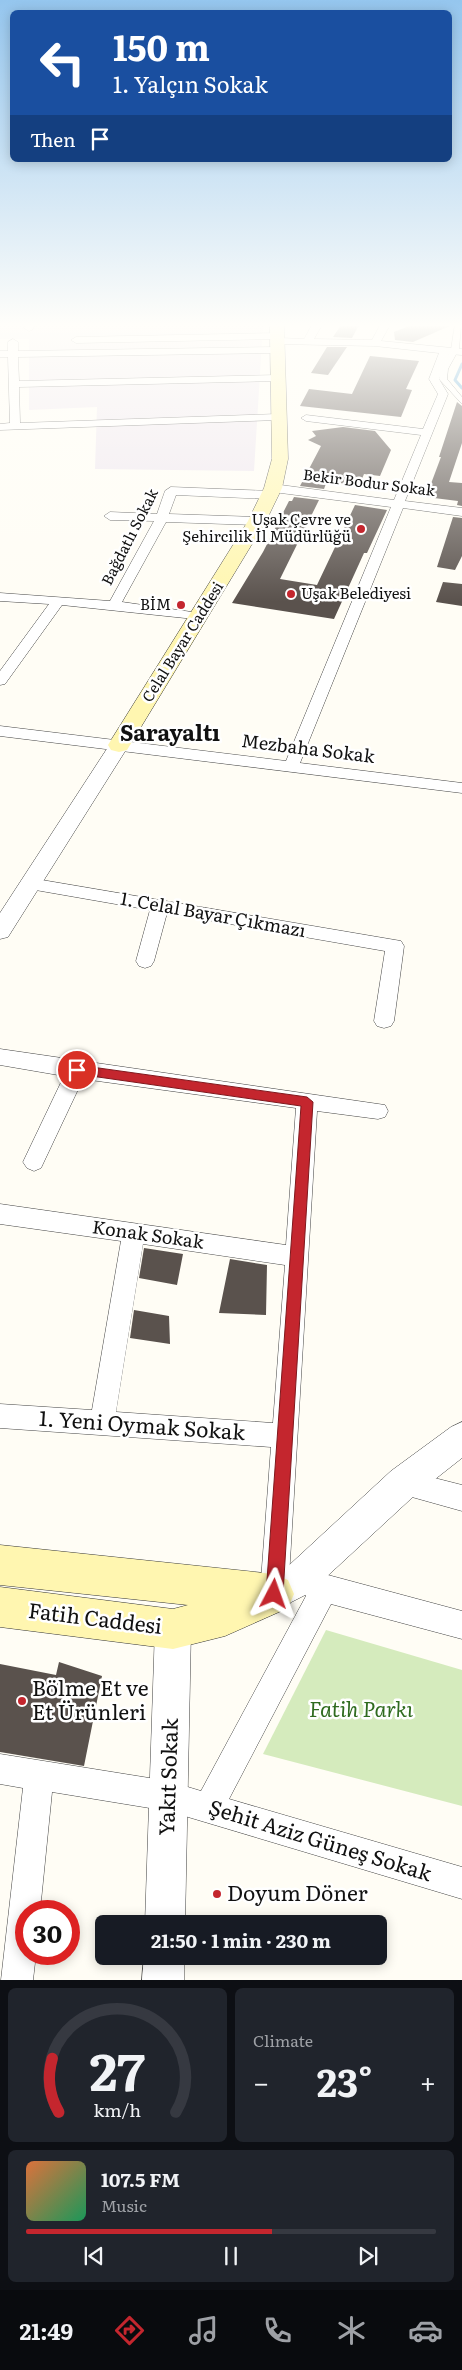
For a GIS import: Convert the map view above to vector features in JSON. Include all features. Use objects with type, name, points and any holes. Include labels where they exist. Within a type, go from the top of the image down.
[{"type":"main road","name":"Celal Bayar Caddesi","points":[[120,745],[257,521],[271,491],[280,460],[278,417]]},
{"type":"main road","points":[[0,1565],[299,1588]]},
{"type":"main road","name":"Fatih Caddesi","points":[[0,1607],[173,1629],[225,1616],[299,1588]]},
{"type":"street","points":[[15,417],[15,426]]},
{"type":"street","points":[[0,426],[266,417]]},
{"type":"street","points":[[291,767],[434,417]]},
{"type":"street","points":[[306,418],[427,434]]},
{"type":"street","name":"Bağdatlı Sokak","points":[[114,605],[161,519],[171,491],[271,491]]},
{"type":"street","name":"Bekir Bodur Sokak","points":[[271,491],[462,512]]},
{"type":"street","points":[[110,516],[257,521]]},
{"type":"street","points":[[0,597],[114,605],[199,618]]},
{"type":"street","points":[[0,681],[59,600]]},
{"type":"street","points":[[0,654],[19,656]]},
{"type":"street","points":[[0,731],[120,745]]},
{"type":"street","name":"Mezbaha Sokak","points":[[120,745],[462,788]]},
{"type":"street","name":"Celal Bayar Caddesi","points":[[0,931],[120,745]]},
{"type":"street","name":"1. Celal Bayar Çıkmazı","points":[[30,884],[395,946],[384,1021]]},
{"type":"street","points":[[145,961],[160,906]]},
{"type":"street","points":[[0,1056],[77,1070],[378,1112]]},
{"type":"street","points":[[34,1162],[77,1070]]},
{"type":"street","points":[[208,1808],[299,1588],[285,1436],[307,1102]]},
{"type":"street","name":"Konak Sokak","points":[[0,1214],[297,1256]]},
{"type":"street","points":[[102,1423],[134,1233]]},
{"type":"street","name":"1. Yeni Oymak Sokak","points":[[0,1416],[285,1436]]},
{"type":"street","name":"Fatih Caddesi","points":[[299,1588],[403,1483],[462,1438]]},
{"type":"street","points":[[403,1483],[462,1498]]},
{"type":"street","points":[[299,1588],[462,1625]]},
{"type":"street","name":"Yakıt Sokak","points":[[165,1915],[173,1629]]},
{"type":"street","name":"Şehit Aziz Güneş Sokak","points":[[0,1769],[168,1796],[462,1883]]},
{"type":"street","points":[[17,1980],[39,1775]]},
{"type":"street","points":[[163,1980],[164,1965]]},
{"type":"shaded area","points":[[97,417],[257,417],[254,471],[95,469]]},
{"type":"green space","name":"Fatih Parkı","points":[[326,1630],[462,1670],[462,1806],[263,1754]]},
{"type":"building","points":[[452,417],[462,417],[462,443],[449,482],[462,483],[462,506],[457,505],[458,501],[426,497],[441,457],[439,457]]},
{"type":"building","points":[[343,427],[375,431],[391,450],[380,476],[364,474],[359,486],[327,481],[324,489],[300,486],[321,446],[308,440],[316,436],[312,431]]},
{"type":"building","points":[[294,497],[319,500],[280,579],[317,585],[355,505],[387,510],[367,553],[364,553],[334,619],[232,603],[263,552],[289,501],[292,501]]},
{"type":"building","points":[[453,517],[462,518],[462,556],[455,570],[437,567]]},
{"type":"building","points":[[443,582],[462,584],[462,606],[436,602]]},
{"type":"building","points":[[144,1248],[183,1254],[177,1285],[139,1278]]},
{"type":"building","points":[[230,1259],[267,1265],[266,1315],[219,1313]]},
{"type":"building","points":[[134,1310],[169,1316],[170,1344],[130,1338]]},
{"type":"building","points":[[59,1662],[102,1676],[84,1766],[0,1752],[0,1664],[56,1675]]},
{"type":"place","name":"Uşak Çevre ve Şehircilik İl Müdürlüğü","points":[[361,529]]},
{"type":"place","name":"Uşak Belediyesi","points":[[291,594]]},
{"type":"place","name":"BİM","points":[[181,605]]},
{"type":"place","name":"Bölme Et ve Et Ürünleri","points":[[22,1701]]},
{"type":"place","name":"Doyum Döner","points":[[217,1894]]},
{"type":"district","name":"Sarayaltı","points":[[170,733]]},
{"type":"route","points":[[77,1070],[307,1102],[274,1594]]}]
